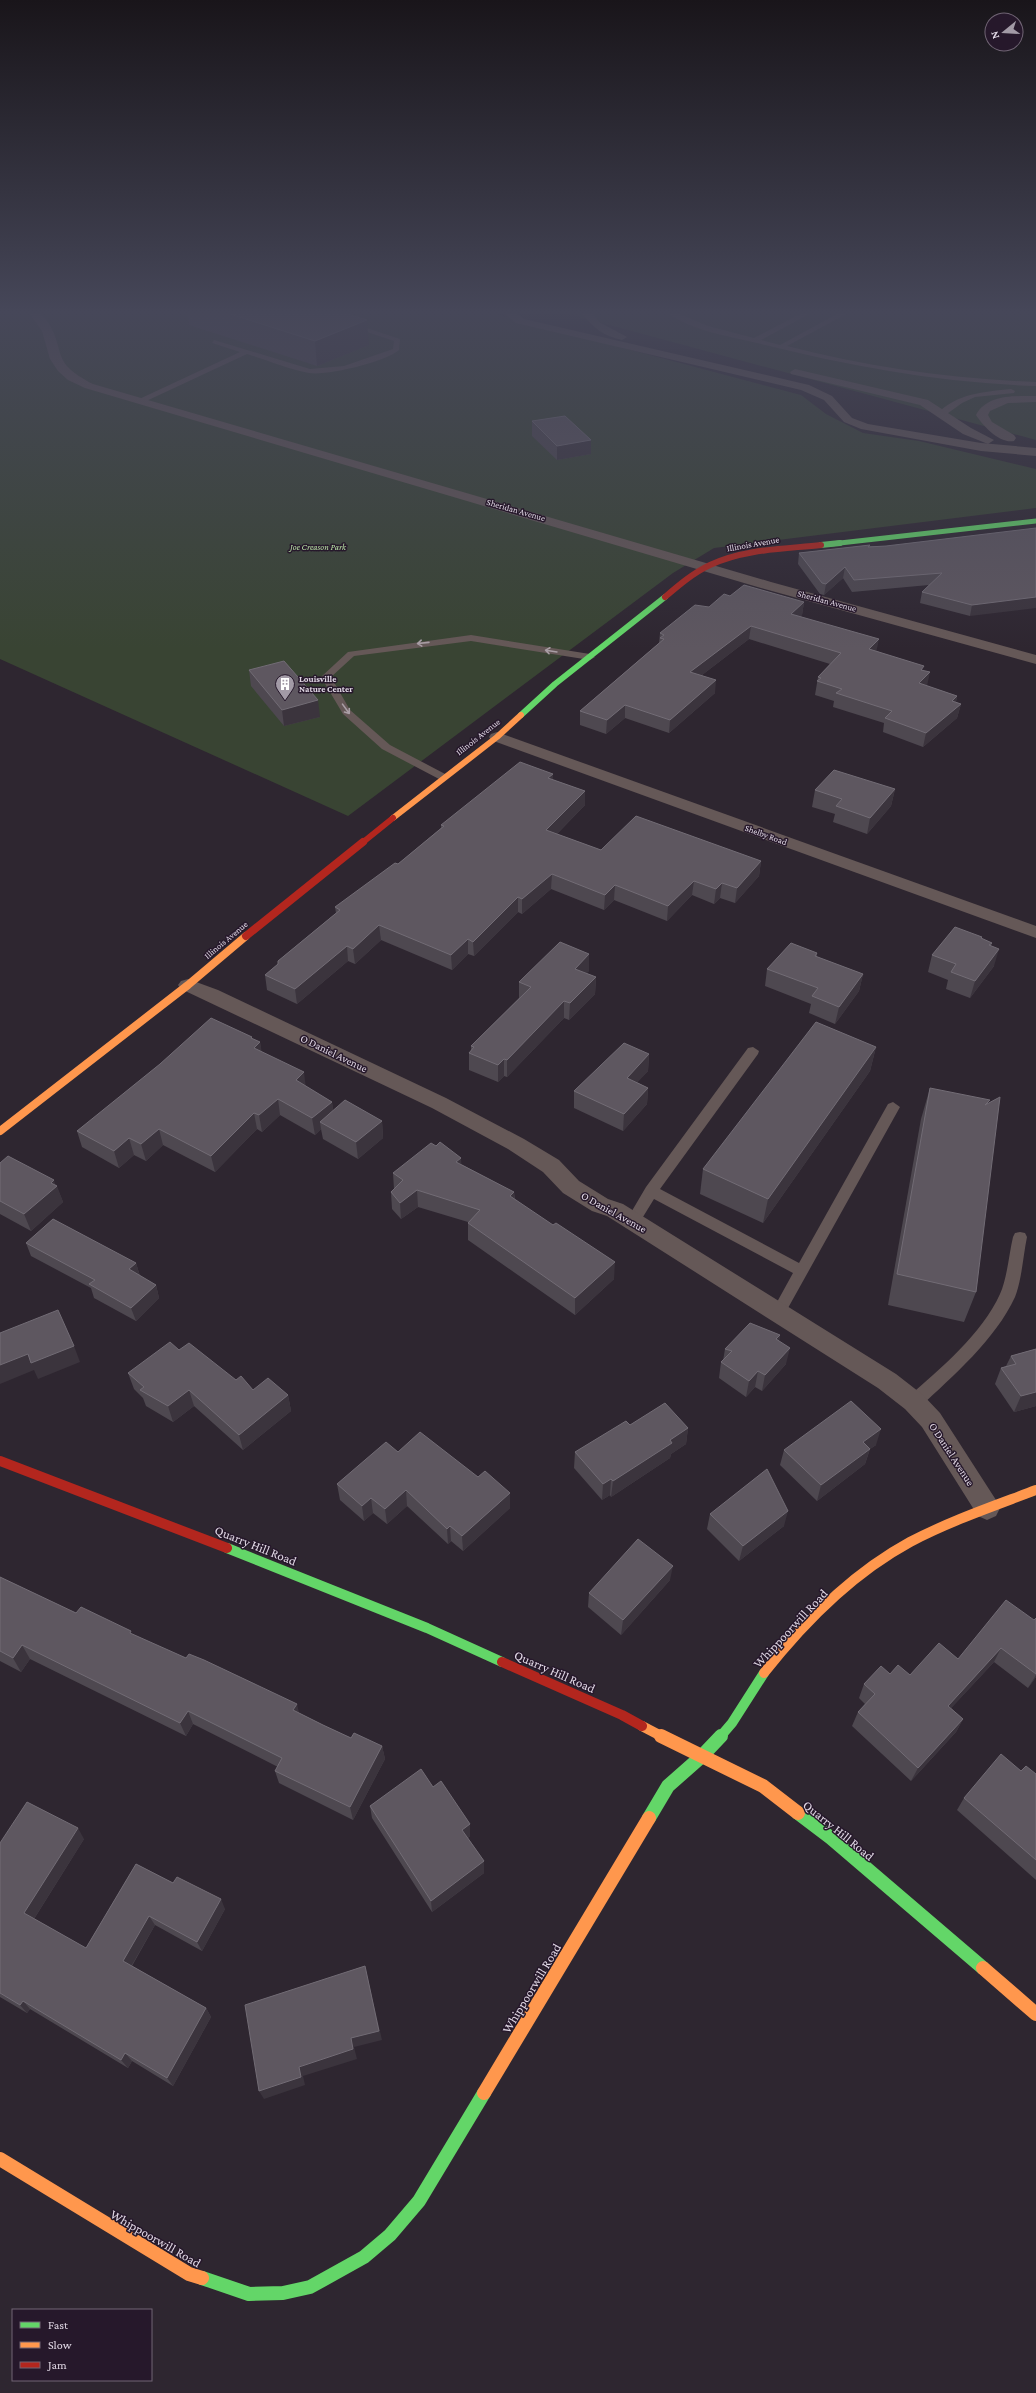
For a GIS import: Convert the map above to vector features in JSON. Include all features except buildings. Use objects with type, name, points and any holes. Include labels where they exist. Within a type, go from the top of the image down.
[{"type":"street","name":"Sheridan Avenue","points":[[220,425],[707,567],[1036,660]]},
{"type":"street","points":[[862,425],[880,431],[899,432],[981,447],[1036,452]]},
{"type":"street","points":[[899,432],[933,425]]},
{"type":"street","points":[[957,425],[985,439],[1036,452]]},
{"type":"street","points":[[989,425],[1036,452]]},
{"type":"street","name":"Illinois Avenue","points":[[1,1129],[58,1088],[188,985],[443,777],[497,737],[555,684],[678,586],[707,567],[737,556],[780,549],[1036,521]]},
{"type":"street","name":"Shelby Road","points":[[497,737],[1036,932]]},
{"type":"street","name":"O Daniel Avenue","points":[[188,985],[211,994],[438,1103],[516,1144],[551,1166],[571,1187],[600,1205],[615,1210],[633,1221],[888,1381],[914,1402],[945,1439],[987,1508]]},
{"type":"street","name":"Quarry Hill Road","points":[[0,1461],[138,1512],[427,1628],[622,1715],[654,1734],[763,1786],[831,1838],[1036,2014]]},
{"type":"street","name":"Whippoorwill Road","points":[[0,2159],[189,2274],[249,2294],[283,2293],[310,2287],[364,2257],[390,2236],[419,2201],[668,1786],[702,1756],[732,1723],[765,1672],[826,1604],[892,1553],[958,1520],[1036,1490]]},
{"type":"lane","points":[[443,777],[386,747],[346,712],[326,677],[351,654],[472,638],[590,657]]},
{"type":"lane","points":[[633,1221],[651,1191],[752,1051]]},
{"type":"lane","points":[[778,1313],[893,1107]]},
{"type":"lane","points":[[651,1191],[802,1271]]},
{"type":"lane","points":[[914,1402],[955,1365],[987,1327],[1008,1295],[1020,1237]]},
{"type":"green space","name":"Joe Creason Park","points":[[0,425],[847,425],[863,433],[919,441],[1036,469],[1036,508],[714,548],[673,573],[348,816],[0,659]]},
{"type":"green space","points":[[979,425],[1036,425],[1036,440]]},
{"type":"traffic: fast","points":[[821,545],[1036,521]]},
{"type":"traffic: fast","points":[[521,715],[555,684],[665,597]]},
{"type":"traffic: fast","points":[[227,1548],[427,1628],[502,1662]]},
{"type":"traffic: fast","points":[[649,1818],[668,1786],[702,1756],[732,1723],[764,1673]]},
{"type":"traffic: fast","points":[[798,1813],[831,1838],[983,1968]]},
{"type":"traffic: fast","points":[[202,2278],[249,2294],[283,2293],[310,2287],[364,2257],[390,2235],[419,2201],[484,2093]]},
{"type":"traffic: slow","points":[[393,818],[497,737],[521,715]]},
{"type":"traffic: slow","points":[[0,1131],[188,985],[246,936]]},
{"type":"traffic: slow","points":[[764,1673],[791,1640],[823,1608],[840,1592],[875,1564],[926,1534],[1036,1490]]},
{"type":"traffic: slow","points":[[642,1726],[763,1786],[798,1813]]},
{"type":"traffic: slow","points":[[484,2093],[649,1818]]},
{"type":"traffic: slow","points":[[983,1968],[1036,2014]]},
{"type":"traffic: slow","points":[[0,2159],[189,2274],[202,2278]]},
{"type":"traffic: jam","points":[[665,597],[696,573],[725,559],[757,552],[821,545]]},
{"type":"traffic: jam","points":[[246,936],[393,818]]},
{"type":"traffic: jam","points":[[0,1461],[227,1548]]},
{"type":"traffic: jam","points":[[502,1662],[622,1715],[642,1726]]},
{"type":"place","name":"Louisville Nature Center","points":[[285,701]]}]
